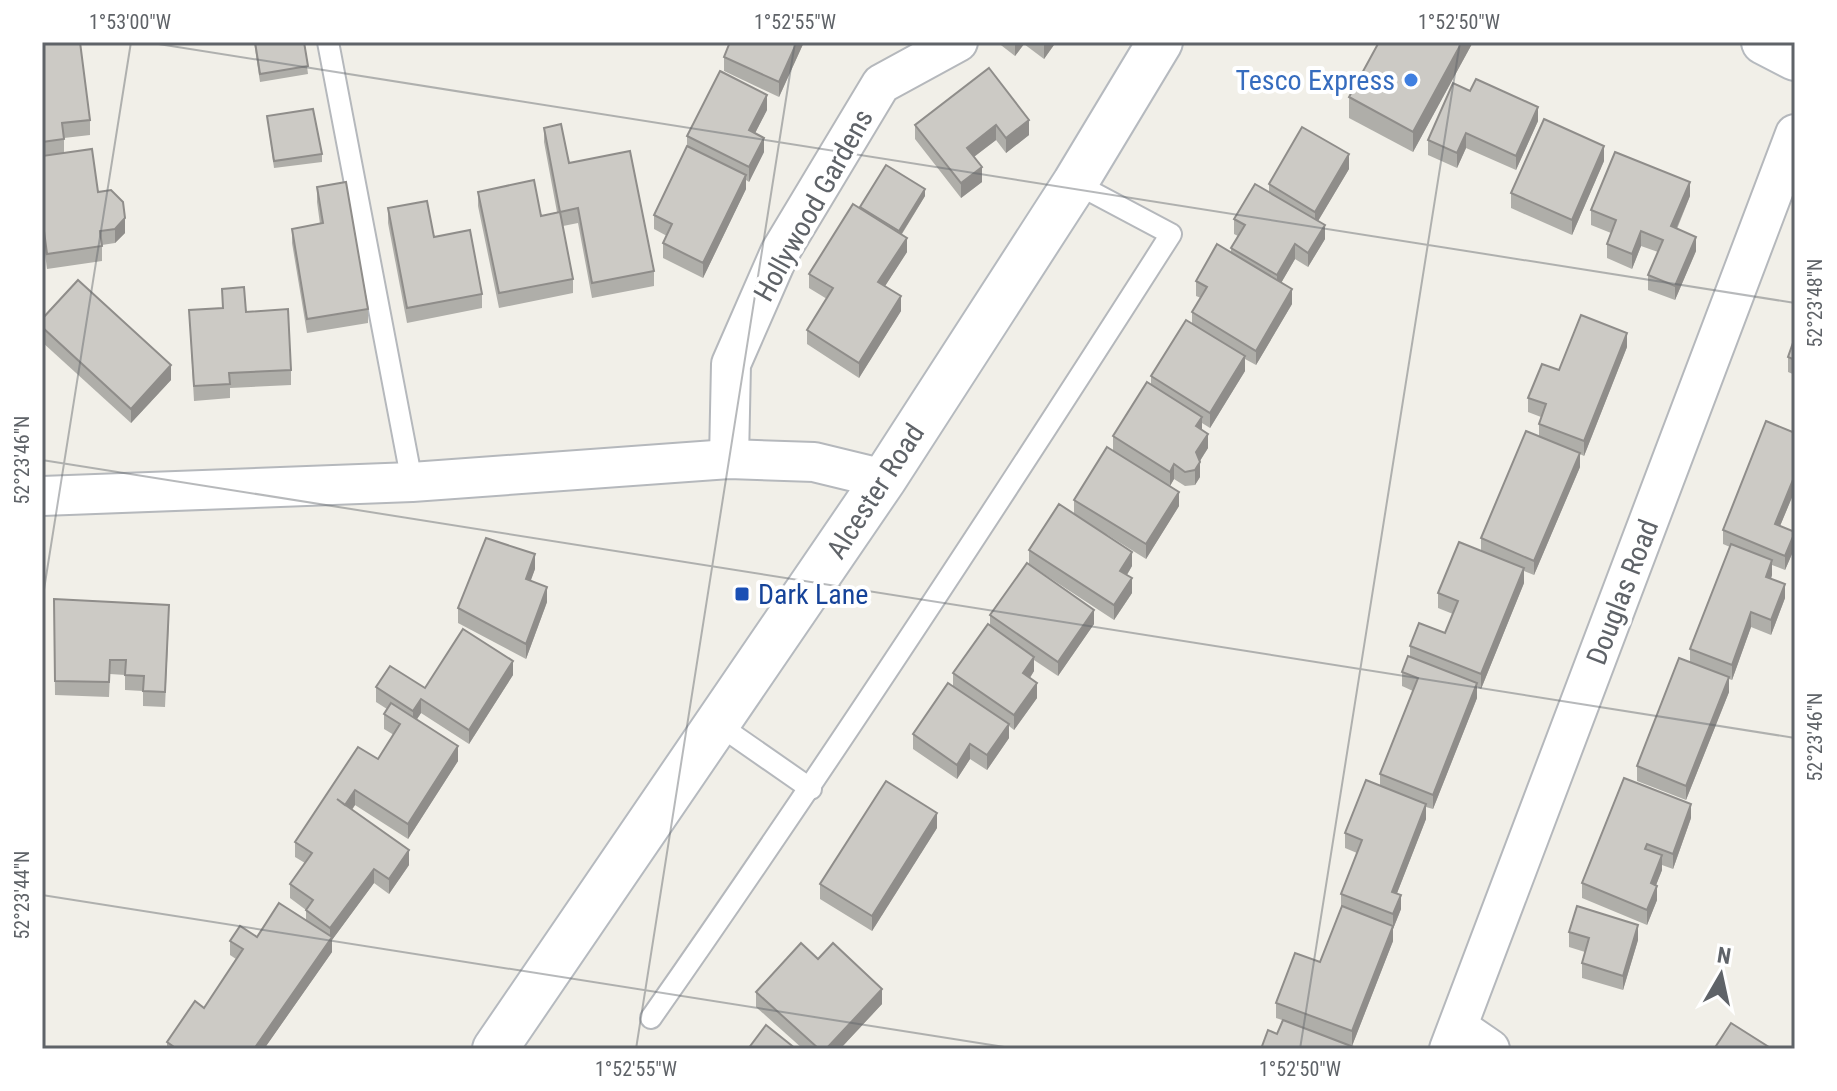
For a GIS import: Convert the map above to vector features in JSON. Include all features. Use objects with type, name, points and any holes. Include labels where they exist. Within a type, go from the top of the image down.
[{"type":"street","name":"Hollywood Gardens","points":[[729,459],[731,364],[780,252],[881,84],[958,42]]},
{"type":"street","name":"Alcester Road","points":[[495,1049],[884,479],[1075,183],[1160,42]]},
{"type":"street","points":[[1764,42],[1795,58]]},
{"type":"street","name":"Douglas Road","points":[[1453,1038],[1795,134]]},
{"type":"street","points":[[42,496],[412,482],[729,459],[814,462],[884,479]]},
{"type":"street","points":[[1453,1038],[1490,1049]]},
{"type":"lane","points":[[328,42],[412,482]]},
{"type":"lane","points":[[651,1018],[811,789],[1171,234],[1075,183]]},
{"type":"lane","points":[[719,725],[811,789]]},
{"type":"building","points":[[80,42],[90,120],[62,123],[64,139],[42,142],[42,43]]},
{"type":"building","points":[[255,42],[304,42],[308,66],[260,74]]},
{"type":"building","points":[[730,42],[797,42],[779,82],[724,57]]},
{"type":"building","name":"Tesco Express","points":[[1379,42],[1462,42],[1413,132],[1349,97]]},
{"type":"building","points":[[989,68],[1029,120],[1006,138],[996,125],[967,148],[982,167],[961,183],[915,125]]},
{"type":"building","points":[[720,71],[767,95],[749,130],[764,138],[749,167],[687,136]]},
{"type":"building","points":[[1476,79],[1538,107],[1516,156],[1466,133],[1457,153],[1428,140],[1453,83],[1470,91]]},
{"type":"building","points":[[313,109],[322,154],[274,161],[267,116]]},
{"type":"building","points":[[1544,119],[1604,146],[1572,220],[1511,193]]},
{"type":"building","points":[[561,124],[569,163],[630,151],[654,271],[592,283],[578,208],[560,212],[544,128]]},
{"type":"building","points":[[1302,127],[1349,154],[1315,212],[1269,184]]},
{"type":"building","points":[[687,146],[746,175],[703,263],[663,243],[672,224],[654,215]]},
{"type":"building","points":[[92,149],[98,192],[111,190],[123,202],[125,218],[115,229],[100,231],[102,246],[47,254],[42,216],[42,156]]},
{"type":"building","points":[[1615,152],[1690,182],[1671,226],[1696,237],[1675,286],[1648,275],[1663,240],[1641,231],[1632,254],[1607,244],[1616,220],[1591,210]]},
{"type":"building","points":[[886,165],[925,189],[899,231],[860,207]]},
{"type":"building","points":[[534,180],[541,216],[560,212],[573,279],[499,293],[478,192]]},
{"type":"building","points":[[346,182],[368,309],[307,319],[292,229],[323,223],[317,187]]},
{"type":"building","points":[[1255,184],[1325,225],[1308,253],[1295,244],[1277,275],[1231,248],[1245,225],[1234,219]]},
{"type":"building","points":[[427,201],[434,237],[470,230],[482,294],[407,308],[388,208]]},
{"type":"building","points":[[853,204],[907,238],[878,282],[901,296],[859,363],[807,330],[833,288],[809,274]]},
{"type":"building","points":[[1217,244],[1292,289],[1256,351],[1192,312],[1207,287],[1196,281]]},
{"type":"building","points":[[78,280],[171,365],[131,409],[42,327],[42,319]]},
{"type":"building","points":[[244,287],[246,312],[288,309],[291,370],[229,373],[230,384],[194,386],[189,310],[223,308],[222,289]]},
{"type":"building","points":[[1581,315],[1627,333],[1584,441],[1539,424],[1546,404],[1528,398],[1542,364],[1559,370]]},
{"type":"building","points":[[1186,320],[1245,356],[1210,413],[1151,376]]},
{"type":"building","points":[[1795,337],[1795,360],[1788,357]]},
{"type":"building","points":[[1147,382],[1202,417],[1196,426],[1208,434],[1196,452],[1200,462],[1195,470],[1185,472],[1174,464],[1170,472],[1113,436]]},
{"type":"building","points":[[1766,421],[1795,433],[1795,475],[1775,524],[1795,532],[1785,556],[1723,530]]},
{"type":"building","points":[[1526,431],[1580,453],[1534,561],[1481,538]]},
{"type":"building","points":[[1107,447],[1179,492],[1146,544],[1074,500]]},
{"type":"building","points":[[1059,504],[1132,552],[1120,571],[1132,578],[1114,605],[1029,550]]},
{"type":"building","points":[[486,538],[535,554],[526,579],[547,587],[526,644],[458,608]]},
{"type":"building","points":[[1459,542],[1524,568],[1481,674],[1410,646],[1419,623],[1445,633],[1458,601],[1438,593]]},
{"type":"building","points":[[1731,544],[1772,560],[1766,577],[1785,584],[1771,620],[1751,612],[1732,665],[1690,649]]},
{"type":"building","points":[[1027,563],[1094,610],[1058,662],[990,615]]},
{"type":"building","points":[[54,599],[169,605],[165,692],[143,691],[144,676],[125,675],[126,660],[110,660],[109,682],[55,681]]},
{"type":"building","points":[[988,624],[1034,657],[1023,673],[1037,683],[1014,715],[953,673]]},
{"type":"building","points":[[463,629],[513,661],[469,730],[421,699],[413,711],[376,687],[390,666],[425,688]]},
{"type":"building","points":[[1408,656],[1477,683],[1433,795],[1380,774],[1418,678],[1402,672]]},
{"type":"building","points":[[1679,658],[1729,677],[1686,786],[1637,766]]},
{"type":"building","points":[[948,683],[1009,724],[987,755],[970,744],[957,765],[913,734]]},
{"type":"building","points":[[391,703],[458,746],[408,824],[355,790],[345,805],[409,850],[389,879],[374,869],[330,928],[306,910],[313,900],[290,884],[312,853],[295,842],[358,747],[378,759],[400,724],[384,714]]},
{"type":"building","points":[[1624,778],[1691,804],[1673,854],[1647,844],[1645,849],[1662,855],[1651,883],[1657,886],[1647,910],[1582,883]]},
{"type":"building","points":[[1366,780],[1426,804],[1392,892],[1401,895],[1393,914],[1341,894],[1362,840],[1345,833]]},
{"type":"building","points":[[886,781],[937,813],[872,916],[820,884]]},
{"type":"building","points":[[279,903],[332,937],[254,1049],[177,1049],[167,1042],[195,1001],[204,1008],[243,949],[230,941],[240,926],[257,937]]},
{"type":"building","points":[[1342,906],[1393,926],[1352,1031],[1276,1003],[1295,953],[1320,962]]},
{"type":"building","points":[[1577,906],[1638,925],[1623,976],[1582,963],[1589,938],[1569,932]]},
{"type":"building","points":[[801,943],[818,959],[833,943],[882,989],[826,1049],[819,1049],[756,992]]},
{"type":"building","points":[[1283,1020],[1356,1048],[1261,1049],[1268,1030],[1277,1034]]},
{"type":"building","points":[[1731,1023],[1772,1049],[1714,1049]]},
{"type":"building","points":[[766,1025],[796,1049],[748,1049]]},
{"type":"place","name":"Tesco Express","points":[[1411,80]]},
{"type":"place","name":"Dark Lane","points":[[742,594]]}]
